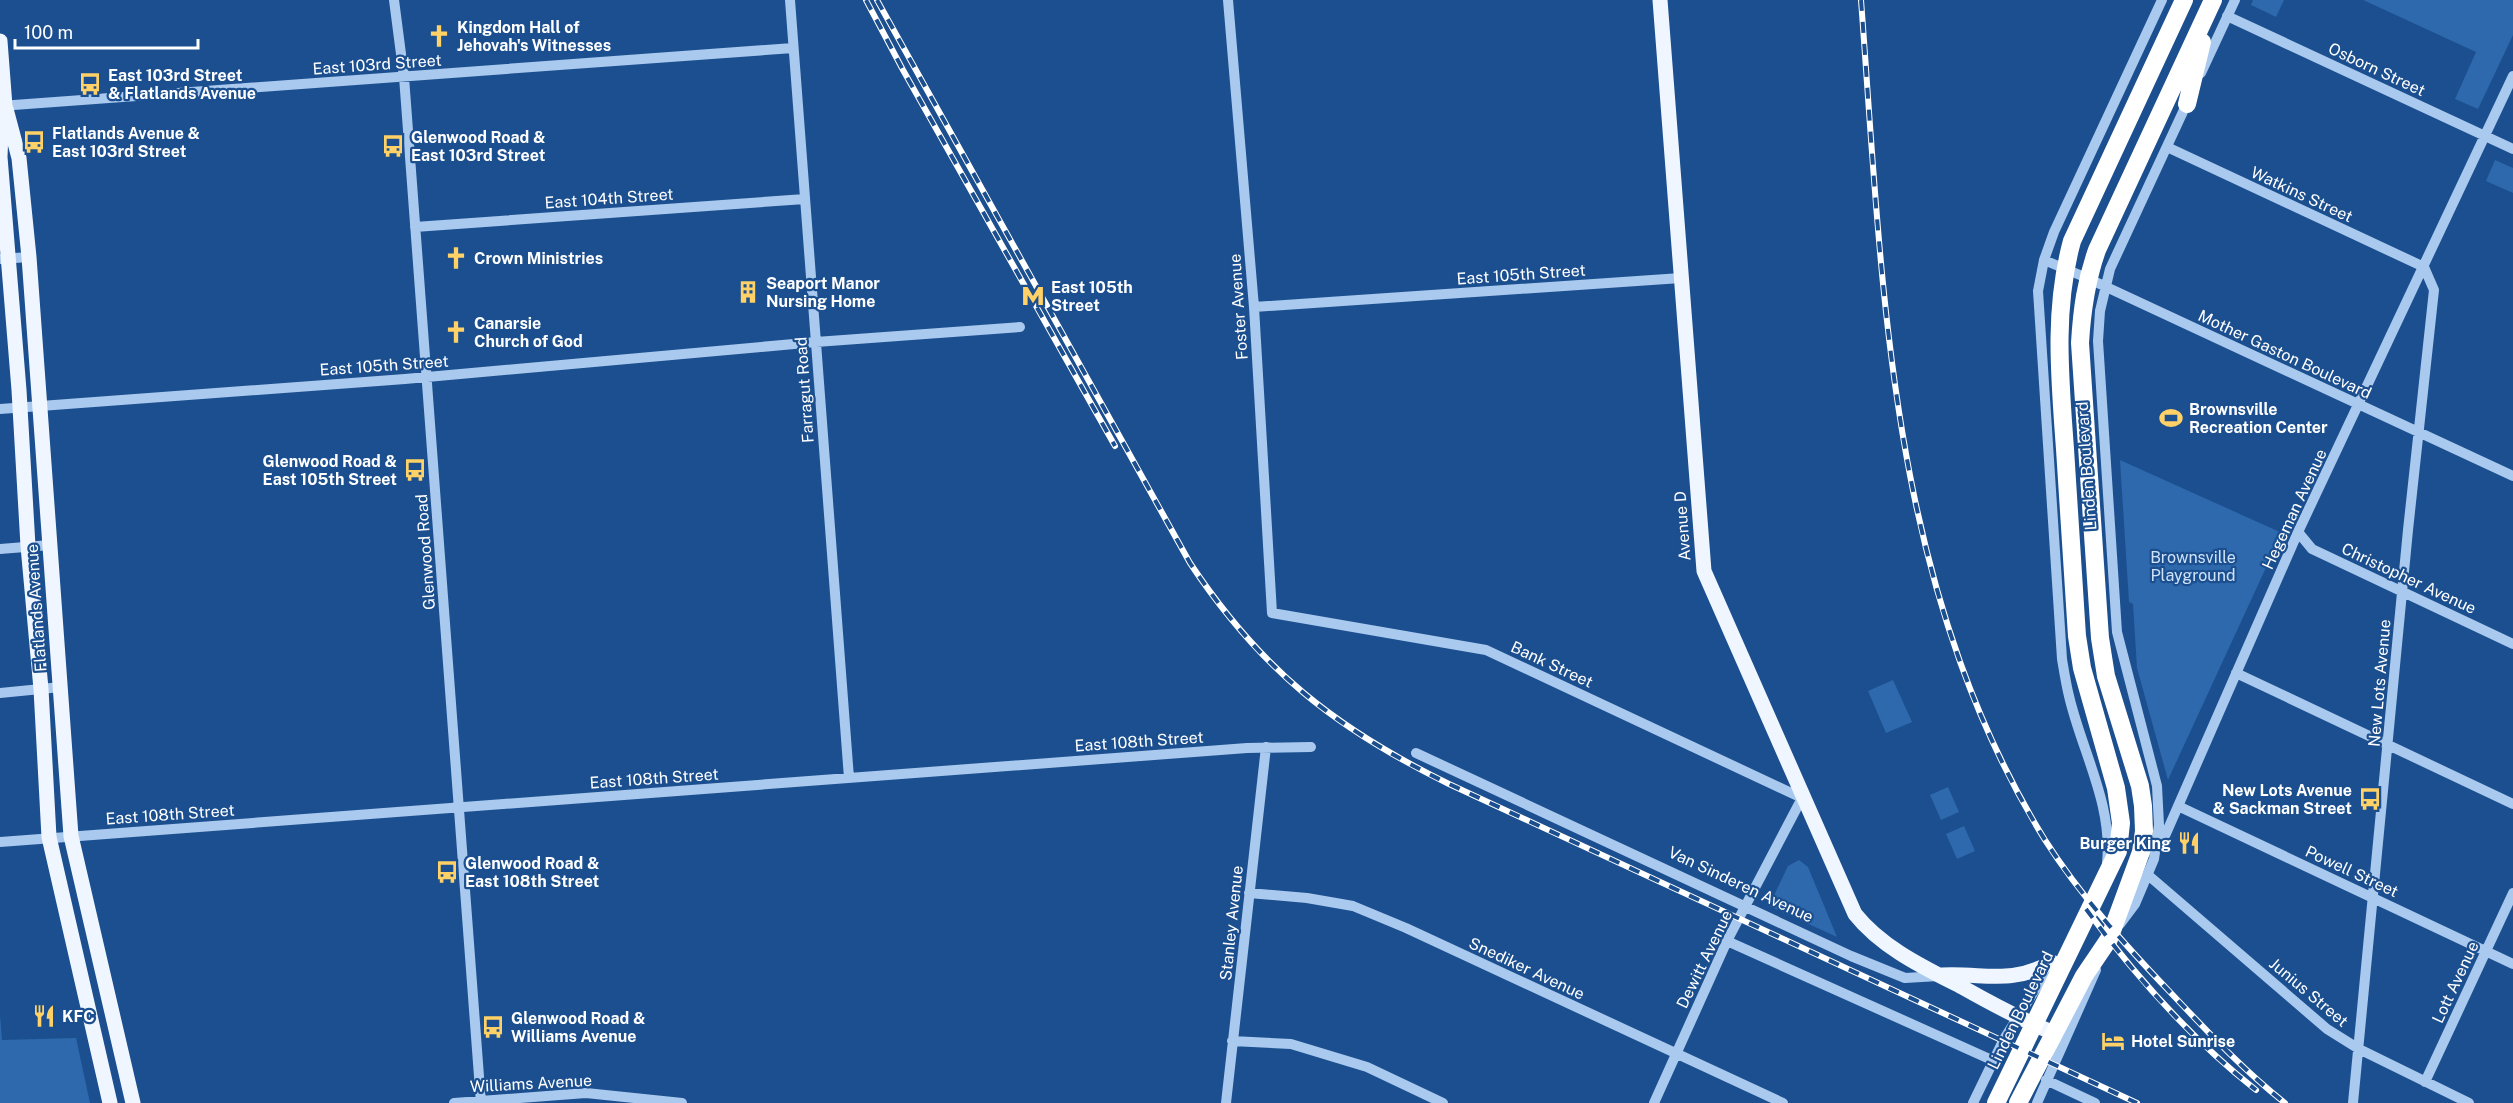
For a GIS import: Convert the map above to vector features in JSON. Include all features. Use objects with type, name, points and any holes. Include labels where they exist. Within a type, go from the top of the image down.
[{"type":"highway","name":"Linden Boulevard","points":[[1996,1103],[2036,1025],[2118,851],[2121,824],[2116,788],[2082,668],[2077,636],[2059,364],[2060,304],[2064,269],[2072,241],[2184,0]]},
{"type":"highway","name":"Linden Boulevard","points":[[2018,1103],[2084,976],[2109,939],[2138,864],[2144,831],[2144,814],[2138,779],[2106,676],[2100,639],[2080,342],[2081,311],[2087,278],[2097,250],[2213,0]]},
{"type":"highway","points":[[2187,104],[2213,0]]},
{"type":"main road","name":"Avenue D","points":[[1660,0],[1704,571],[1855,914],[1871,932],[1894,950],[1939,975]]},
{"type":"main road","name":"Flatlands Avenue","points":[[0,41],[2,106],[0,158],[4,259],[20,407],[28,546],[41,689],[49,837],[110,1103]]},
{"type":"main road","name":"Flatlands Avenue","points":[[2,106],[19,158],[29,257],[71,836],[134,1103]]},
{"type":"main road","points":[[1939,975],[1969,974],[2010,978],[2029,974],[2052,962]]},
{"type":"main road","points":[[1939,975],[2018,1017],[2054,1033]]},
{"type":"street","name":"Glenwood Road","points":[[394,0],[404,77],[481,1102]]},
{"type":"street","name":"Farragut Road","points":[[790,0],[849,778]]},
{"type":"street","name":"Foster Avenue","points":[[1228,0],[1254,307],[1272,613]]},
{"type":"street","name":"Linden Boulevard","points":[[2105,879],[2109,846],[2100,791],[2069,696],[2062,659],[2038,291],[2044,260],[2054,232],[2162,0]]},
{"type":"street","name":"Linden Boulevard","points":[[2037,1103],[2109,939],[2135,904],[2148,875],[2154,859],[2159,825],[2157,786],[2117,632],[2098,342],[2100,311],[2113,262],[2235,0]]},
{"type":"street","name":"Osborn Street","points":[[2228,16],[2513,149]]},
{"type":"street","name":"East 103rd Street","points":[[2,106],[793,48]]},
{"type":"street","name":"Hegeman Avenue","points":[[2154,859],[2298,532],[2513,76]]},
{"type":"street","name":"Watkins Street","points":[[2167,147],[2424,267]]},
{"type":"street","name":"East 104th Street","points":[[415,227],[805,199]]},
{"type":"street","points":[[4,259],[29,257]]},
{"type":"street","name":"Mother Gaston Boulevard","points":[[2044,260],[2105,286],[2513,476]]},
{"type":"street","name":"New Lots Avenue","points":[[2353,1103],[2418,431],[2434,290],[2424,267]]},
{"type":"street","name":"East 105th Street","points":[[1254,307],[1682,278]]},
{"type":"street","name":"East 105th Street","points":[[0,409],[427,377],[816,342],[1020,327]]},
{"type":"street","name":"Christopher Avenue","points":[[2298,532],[2312,549],[2513,644]]},
{"type":"street","points":[[0,549],[50,545]]},
{"type":"street","name":"Bank Street","points":[[1272,613],[1486,650],[1802,798]]},
{"type":"street","points":[[2236,673],[2513,804]]},
{"type":"street","points":[[0,693],[61,687]]},
{"type":"street","name":"East 108th Street","points":[[0,842],[1266,747],[1311,747]]},
{"type":"street","name":"Stanley Avenue","points":[[1226,1103],[1266,747]]},
{"type":"street","name":"Van Sinderen Avenue","points":[[1416,753],[1898,976],[1912,978],[1939,975]]},
{"type":"street","name":"Dewitt Avenue","points":[[1654,1103],[1727,941],[1802,798]]},
{"type":"street","name":"Powell Street","points":[[2178,806],[2513,964]]},
{"type":"street","name":"Junius Street","points":[[2148,875],[2327,1029],[2359,1049],[2469,1103]]},
{"type":"street","name":"Snediker Avenue","points":[[1249,893],[1307,897],[1353,906],[1406,928],[1783,1103]]},
{"type":"street","name":"Lott Avenue","points":[[2425,1082],[2513,893]]},
{"type":"street","name":"Linden Boulevard","points":[[1973,1103],[2018,1017],[2052,962],[2078,934]]},
{"type":"street","points":[[1727,941],[1994,1060]]},
{"type":"street","points":[[1232,1041],[1291,1044],[1367,1067],[1443,1103]]},
{"type":"street","points":[[2046,1080],[2095,1103]]},
{"type":"street","name":"Williams Avenue","points":[[454,1103],[586,1093],[682,1103]]},
{"type":"green space","points":[[2253,0],[2284,0],[2276,17],[2251,5]]},
{"type":"green space","points":[[2363,0],[2513,0],[2513,35],[2478,109],[2455,99],[2476,52]]},
{"type":"green space","points":[[2495,160],[2513,168],[2513,193],[2486,181]]},
{"type":"green space","name":"Brownsville Playground","points":[[2120,460],[2282,533],[2168,780],[2137,668],[2133,604],[2129,602]]},
{"type":"green space","points":[[1893,680],[1912,722],[1886,733],[1868,691]]},
{"type":"green space","points":[[1948,787],[1959,812],[1941,820],[1930,795]]},
{"type":"green space","points":[[1964,826],[1975,851],[1957,859],[1946,834]]},
{"type":"green space","points":[[1799,860],[1808,867],[1837,937],[1769,906],[1788,866]]},
{"type":"green space","points":[[0,1015],[2,1040],[76,1038],[90,1103],[0,1103]]},
{"type":"railway","points":[[866,0],[903,70],[1115,446]]},
{"type":"railway","points":[[877,0],[1190,563],[1244,635],[1303,693],[1370,741],[1449,784],[2137,1103]]},
{"type":"railway","points":[[1861,0],[1887,326],[1902,433],[1924,538],[1953,642],[1993,743],[2045,840],[2073,880],[2153,974],[2226,1050],[2285,1103]]},
{"type":"railway","points":[[2086,909],[2124,959],[2165,1006],[2186,1028],[2256,1090]]},
{"type":"place","name":"Kingdom Hall of Jehovah's Witnesses","points":[[439,36]]},
{"type":"place","name":"East 103rd Street & Flatlands Avenue","points":[[90,84]]},
{"type":"place","name":"Flatlands Avenue & East 103rd Street","points":[[34,142]]},
{"type":"place","name":"Glenwood Road & East 103rd Street","points":[[393,146]]},
{"type":"place","name":"Crown Ministries","points":[[456,258]]},
{"type":"place","name":"Seaport Manor Nursing Home","points":[[748,292]]},
{"type":"place","name":"East 105th Street","points":[[1033,296]]},
{"type":"place","name":"Canarsie Church of God","points":[[456,332]]},
{"type":"place","name":"Brownsville Recreation Center","points":[[2171,418]]},
{"type":"place","name":"Glenwood Road & East 105th Street","points":[[415,470]]},
{"type":"place","name":"New Lots Avenue & Sackman Street","points":[[2370,799]]},
{"type":"place","name":"Burger King","points":[[2189,843]]},
{"type":"place","name":"Glenwood Road & East 108th Street","points":[[447,872]]},
{"type":"place","name":"KFC","points":[[44,1016]]},
{"type":"place","name":"Glenwood Road & Williams Avenue","points":[[493,1027]]},
{"type":"place","name":"Hotel Sunrise","points":[[2113,1041]]}]
